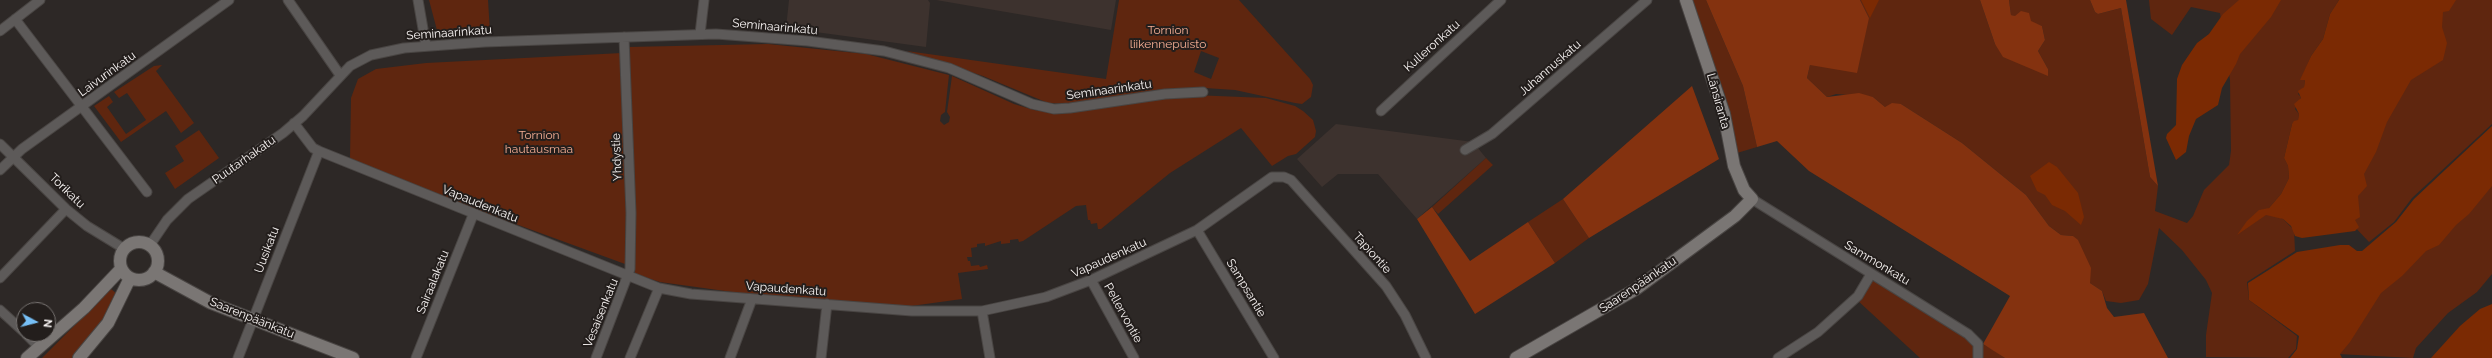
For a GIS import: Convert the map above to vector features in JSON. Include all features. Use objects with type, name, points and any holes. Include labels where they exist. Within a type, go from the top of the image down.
[{"type":"street","points":[[0,31],[40,0]]},
{"type":"street","name":"Laivurinkatu","points":[[0,170],[12,157],[47,130],[82,107],[229,0]]},
{"type":"street","points":[[288,0],[340,75]]},
{"type":"street","points":[[418,0],[426,46]]},
{"type":"street","points":[[700,34],[704,0]]},
{"type":"street","name":"Kulleronkatu","points":[[1381,111],[1501,0]]},
{"type":"street","name":"Juhannuskatu","points":[[1465,150],[1492,134],[1647,0]]},
{"type":"street","name":"Länsiranta","points":[[1686,0],[1724,114],[1734,166],[1744,190],[1752,199]]},
{"type":"street","points":[[15,19],[147,192]]},
{"type":"street","name":"Seminaarinkatu","points":[[340,75],[350,66],[371,55],[426,46],[700,34],[808,41],[884,51],[949,68],[1032,104],[1054,108],[1070,108],[1165,94],[1203,92]]},
{"type":"street","name":"Yhdystie","points":[[624,38],[631,213],[629,276]]},
{"type":"street","name":"Puutarhakatu","points":[[150,245],[167,220],[188,199],[283,133],[309,109],[340,75]]},
{"type":"street","name":"Vapaudenkatu","points":[[294,123],[313,148],[319,151],[473,215],[659,288],[691,294],[912,311],[982,311],[1046,297],[1091,280],[1197,230],[1272,177],[1284,177]]},
{"type":"street","name":"Torikatu","points":[[0,144],[66,209],[87,226],[123,248]]},
{"type":"street","name":"Uusikatu","points":[[238,358],[319,151]]},
{"type":"street","name":"Tapiontie","points":[[1284,177],[1290,180],[1386,286],[1405,316],[1426,358]]},
{"type":"street","name":"Sammonkatu","points":[[1752,199],[1968,334],[1978,344],[1978,357]]},
{"type":"street","name":"Saarenpäänkatu","points":[[1516,358],[1636,289],[1735,216],[1752,199]]},
{"type":"street","points":[[0,278],[66,209]]},
{"type":"street","name":"Sairaalakatu","points":[[416,358],[473,215]]},
{"type":"street","name":"Sampsantie","points":[[1197,230],[1274,358]]},
{"type":"street","points":[[138,242],[150,245],[157,255],[158,261],[154,272],[143,279],[130,278],[122,269],[120,256],[123,248],[138,242]]},
{"type":"street","points":[[27,358],[38,346],[84,308],[122,269]]},
{"type":"street","name":"Saarenpäänkatu","points":[[154,272],[211,303],[353,358]]},
{"type":"street","points":[[1778,358],[1818,332],[1858,296],[1871,274]]},
{"type":"street","name":"Vesaisenkatu","points":[[596,358],[629,276]]},
{"type":"street","points":[[79,358],[108,323],[130,278]]},
{"type":"street","name":"Pellervontie","points":[[1091,280],[1134,358]]},
{"type":"street","points":[[630,358],[659,288]]},
{"type":"street","points":[[730,358],[752,299]]},
{"type":"street","points":[[821,358],[827,304]]},
{"type":"street","points":[[0,310],[16,325]]},
{"type":"street","points":[[982,311],[990,358]]},
{"type":"street","points":[[34,342],[38,346]]},
{"type":"shaded area","points":[[789,0],[928,0],[930,3],[926,47],[786,28]]},
{"type":"shaded area","points":[[936,0],[1116,0],[1111,30]]},
{"type":"shaded area","points":[[1706,0],[1860,0],[1869,18],[1857,73],[1810,65],[1807,78],[1827,97],[1859,93],[1873,97],[1885,107],[1892,103],[1901,104],[1962,143],[2026,195],[2049,226],[2061,235],[2073,236],[2078,240],[2091,268],[2090,283],[2102,291],[2107,308],[2114,317],[2144,313],[2168,358],[2005,358],[1983,344],[2010,296],[1809,171],[1777,141],[1757,147],[1743,86]]},
{"type":"shaded area","points":[[1861,0],[1879,0],[1870,18]]},
{"type":"shaded area","points":[[1980,0],[2009,0],[2011,15],[2015,16],[2021,11],[2029,13],[2031,21],[2042,26],[2045,40],[2038,51],[2048,69],[2048,76],[2003,57],[1995,44]]},
{"type":"shaded area","points":[[2090,0],[2126,0],[2158,186],[2150,177],[2121,8],[2098,14],[2095,12]]},
{"type":"shaded area","points":[[2239,0],[2281,0],[2271,17],[2240,54],[2222,88],[2218,105],[2196,119],[2189,136],[2186,152],[2176,160],[2166,138],[2167,134],[2176,125],[2177,79],[2182,65],[2197,43],[2209,34],[2223,14]]},
{"type":"shaded area","points":[[2339,0],[2456,0],[2449,11],[2443,12],[2442,27],[2447,43],[2443,60],[2411,80],[2387,122],[2376,152],[2364,174],[2367,186],[2358,196],[2360,217],[2355,220],[2359,227],[2355,231],[2302,238],[2295,236],[2291,226],[2283,219],[2266,215],[2237,235],[2247,221],[2259,210],[2269,208],[2281,194],[2289,178],[2288,166],[2284,158],[2292,124],[2294,121],[2298,120],[2299,114],[2294,104],[2301,98],[2298,91],[2304,87],[2305,80],[2300,80],[2311,56],[2323,39],[2330,14]]},
{"type":"shaded area","points":[[1692,86],[1719,159],[1589,238],[1563,199]]},
{"type":"shaded area","points":[[1336,124],[1473,142],[1486,158],[1417,219],[1378,174],[1338,174],[1322,187],[1297,159]]},
{"type":"shaded area","points":[[2492,126],[2492,186],[2469,214],[2456,225],[2439,245],[2426,251],[2402,276],[2381,293],[2350,342],[2340,354],[2342,358],[2290,358],[2297,349],[2299,336],[2249,300],[2248,283],[2297,252],[2340,245],[2349,245],[2357,251],[2362,251],[2396,222],[2414,199]]},
{"type":"shaded area","points":[[2049,162],[2057,167],[2078,193],[2084,217],[2081,225],[2065,211],[2052,205],[2045,195],[2037,191],[2030,176]]},
{"type":"shaded area","points":[[1432,207],[1470,261],[1528,222],[1555,263],[1475,314],[1417,219]]},
{"type":"shaded area","points":[[2492,304],[2492,358],[2431,358],[2460,326],[2480,309]]},
{"type":"green space","points":[[429,0],[488,0],[490,32],[438,34]]},
{"type":"green space","name":"Tornion liikennepuisto","points":[[1119,0],[1239,0],[1310,79],[1313,85],[1311,97],[1302,104],[1235,90],[1205,88],[1162,89],[1069,104],[1048,103],[983,76],[907,51],[1106,79]],"holes":[[[1201,51],[1219,58],[1211,79],[1194,72]]]},
{"type":"green space","points":[[1691,0],[1706,0],[1743,86],[1757,147],[1737,153],[1725,95]]},
{"type":"green space","points":[[1860,0],[1980,0],[1995,44],[2048,69],[2038,51],[2045,40],[2042,26],[2011,15],[2009,0],[2090,0],[2095,12],[2098,14],[2121,8],[2150,177],[2158,186],[2155,211],[2187,223],[2193,216],[2204,190],[2229,165],[2231,151],[2230,80],[2220,13],[2191,7],[2172,35],[2151,19],[2149,0],[2339,0],[2330,14],[2323,39],[2311,56],[2301,80],[2305,80],[2304,87],[2298,94],[2301,97],[2295,109],[2299,114],[2298,121],[2292,124],[2284,158],[2288,166],[2289,178],[2281,194],[2269,208],[2251,223],[2264,215],[2274,215],[2283,219],[2294,230],[2295,251],[2247,282],[2249,300],[2297,336],[2296,349],[2288,358],[2206,357],[2206,335],[2212,293],[2206,280],[2182,250],[2159,228],[2148,284],[2139,300],[2121,303],[2106,301],[2102,291],[2090,283],[2090,268],[2073,236],[2061,235],[2049,226],[2026,195],[1962,143],[1901,104],[1885,107],[1873,97],[1836,94],[1827,97],[1807,78],[1810,65],[1869,18]]},
{"type":"green space","points":[[2453,0],[2492,0],[2492,124],[2412,198],[2394,222],[2369,242],[2352,224],[2362,175],[2384,123],[2441,13]]},
{"type":"green space","points":[[768,44],[866,54],[949,75],[945,112],[941,115],[940,121],[944,125],[949,122],[950,117],[947,112],[952,76],[1014,104],[1034,110],[1057,113],[1193,95],[1266,98],[1295,106],[1303,111],[1313,120],[1316,131],[1315,137],[1296,154],[1288,156],[1272,166],[1241,128],[1170,173],[1101,229],[1098,229],[1097,223],[1091,224],[1090,220],[1088,220],[1086,205],[1076,206],[1023,241],[1019,242],[1018,239],[1010,240],[1010,243],[1001,244],[1001,241],[985,246],[985,243],[977,244],[977,247],[971,248],[972,257],[967,257],[968,261],[970,261],[971,266],[979,265],[980,267],[987,265],[988,269],[958,273],[962,299],[911,306],[754,295],[660,282],[635,274],[628,47]]},
{"type":"green space","name":"Tornion hautausmaa","points":[[622,53],[626,211],[625,264],[431,193],[350,159],[351,98],[358,79],[376,69],[426,63]]},
{"type":"green space","points":[[162,65],[156,71],[194,123],[181,133],[166,111],[121,142],[94,106],[109,96],[113,102],[107,107],[126,134],[146,120],[127,93],[119,98],[114,92],[154,66]]},
{"type":"green space","points":[[199,130],[219,158],[175,189],[165,173],[184,161],[175,146]]},
{"type":"green space","points":[[1486,158],[1493,165],[1438,214],[1432,207]]},
{"type":"green space","points":[[2492,184],[2492,274],[2477,292],[2448,313],[2416,348],[2413,358],[2338,354],[2379,293]]},
{"type":"green space","points":[[1563,199],[1589,238],[1555,263],[1528,222]]},
{"type":"green space","points":[[1873,278],[2005,358],[1920,358],[1857,300]]},
{"type":"green space","points":[[111,289],[117,294],[105,319],[73,358],[42,358]]}]
